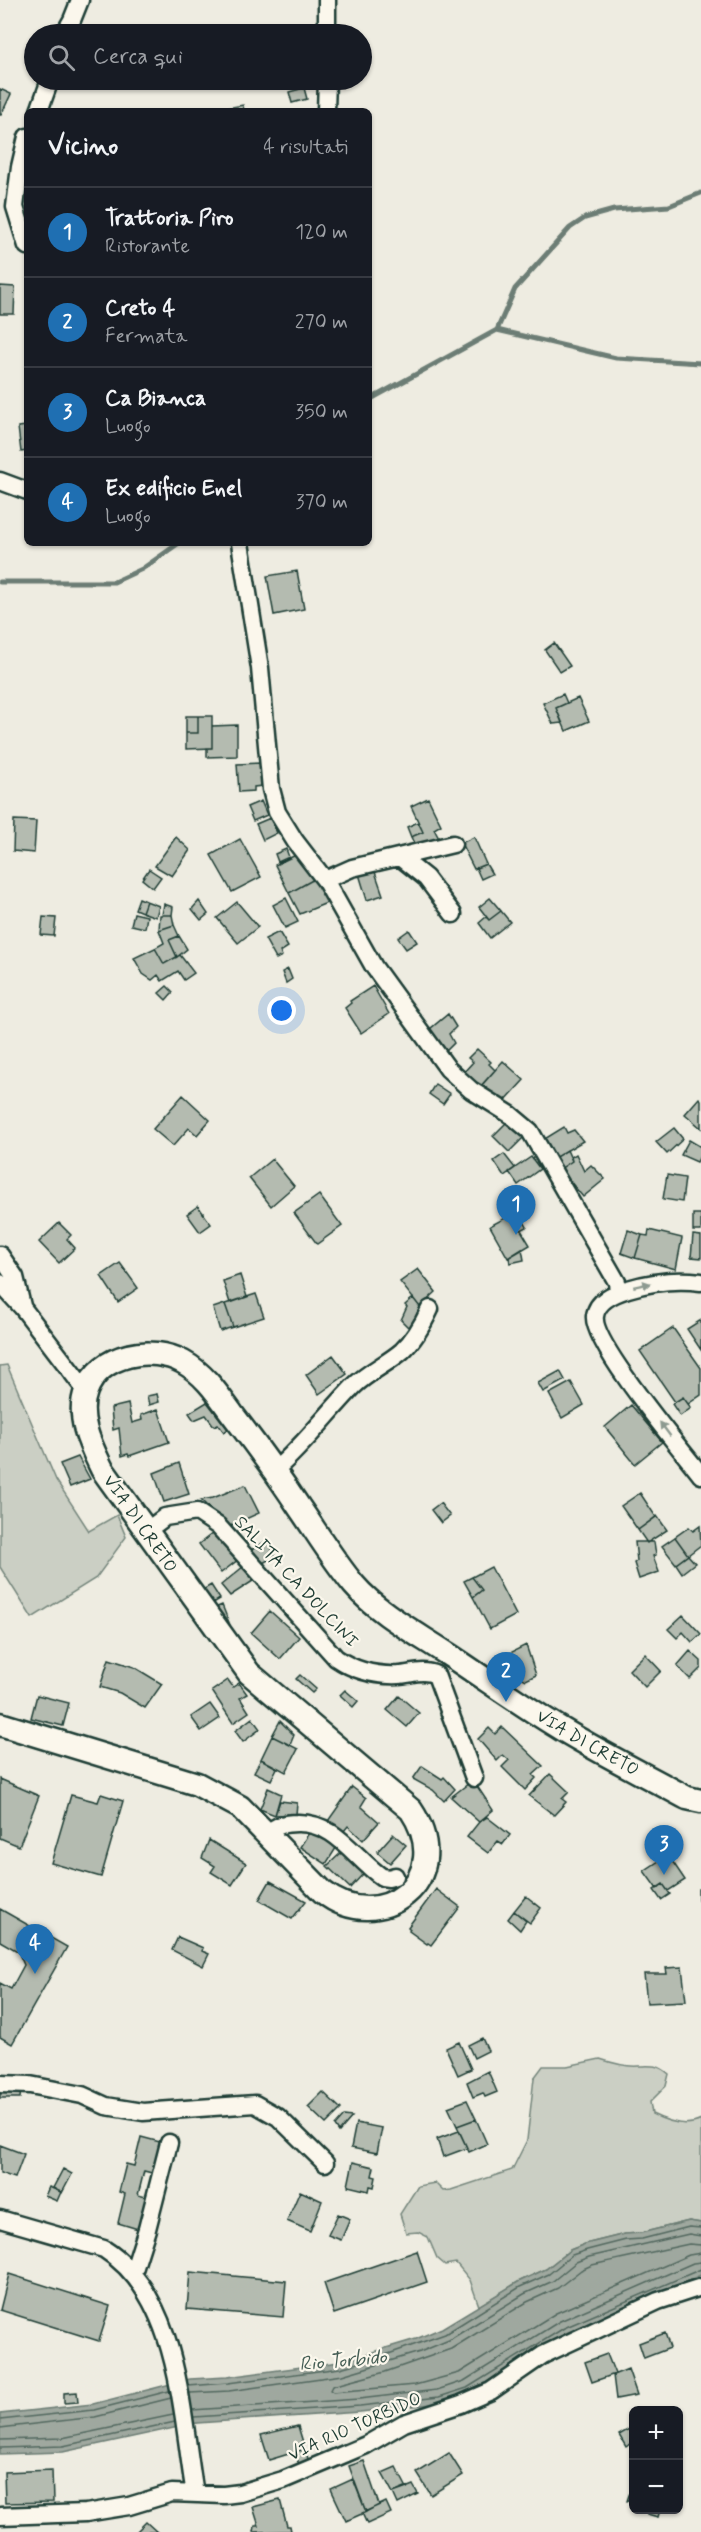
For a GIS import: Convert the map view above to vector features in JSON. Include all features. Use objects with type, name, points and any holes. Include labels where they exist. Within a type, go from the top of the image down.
[{"type":"main road","name":"VIA DI CRETO","points":[[0,1724],[197,1784],[240,1807],[335,1902],[356,1908],[373,1908],[402,1896],[420,1878],[427,1850],[423,1830],[411,1810],[249,1673],[145,1532],[102,1469],[91,1448],[83,1411],[86,1391],[102,1371],[128,1356],[152,1352],[184,1363],[201,1375],[275,1470],[337,1561],[367,1598],[563,1730],[687,1797],[701,1801]]},
{"type":"street","points":[[70,24],[80,0]]},
{"type":"street","points":[[327,0],[327,24]]},
{"type":"street","points":[[40,108],[46,90]]},
{"type":"street","points":[[326,108],[327,90]]},
{"type":"street","points":[[24,149],[15,207],[24,236]]},
{"type":"street","points":[[0,481],[24,490]]},
{"type":"street","points":[[240,546],[260,668],[272,799],[288,831],[325,880],[374,967],[448,1069],[471,1090],[511,1115],[535,1137],[617,1282],[618,1292]]},
{"type":"street","points":[[325,880],[352,868],[453,844]]},
{"type":"street","points":[[401,858],[426,878],[453,914]]},
{"type":"street","points":[[0,1255],[15,1277],[22,1307]]},
{"type":"street","points":[[700,1282],[646,1284],[618,1292],[600,1303],[595,1314],[595,1324],[600,1337],[622,1373],[701,1475]]},
{"type":"street","points":[[0,1283],[22,1307],[86,1391]]},
{"type":"street","points":[[275,1470],[296,1452],[320,1422],[356,1384],[402,1351],[423,1326],[430,1309]]},
{"type":"street","name":"SALITA CA DOLCINI","points":[[145,1532],[165,1517],[197,1512],[218,1526],[319,1641],[345,1664],[376,1674],[402,1675],[428,1672],[436,1675],[474,1778]]},
{"type":"street","points":[[267,1834],[283,1824],[308,1822],[319,1825],[340,1839],[382,1877],[395,1876]]},
{"type":"street","points":[[0,2084],[30,2085],[82,2095],[106,2106],[143,2112],[255,2104],[278,2117],[325,2163]]},
{"type":"street","points":[[133,2273],[170,2143]]},
{"type":"street","points":[[0,2219],[104,2249],[118,2258],[133,2273],[154,2307],[175,2371],[195,2494]]},
{"type":"street","name":"VIA RIO TORBIDO","points":[[0,2516],[86,2513],[129,2506],[166,2494],[240,2493],[338,2458],[404,2423],[461,2404],[491,2391],[543,2355],[658,2301],[701,2287]]},
{"type":"shaded area","points":[[7,1365],[56,1480],[89,1531],[117,1515],[126,1537],[96,1578],[32,1618],[0,1567],[0,1366]]},
{"type":"shaded area","points":[[600,2059],[624,2065],[658,2067],[669,2074],[666,2086],[650,2102],[652,2114],[683,2123],[701,2120],[701,2223],[689,2221],[585,2244],[570,2250],[546,2269],[518,2282],[479,2306],[470,2280],[456,2263],[445,2265],[437,2258],[428,2237],[418,2232],[406,2233],[400,2214],[418,2186],[435,2183],[443,2191],[451,2190],[512,2170],[527,2140],[534,2078],[543,2066],[567,2066]]},
{"type":"water","name":"Rio Torbido","points":[[689,2221],[701,2223],[701,2275],[566,2333],[470,2393],[441,2403],[360,2412],[197,2423],[63,2452],[0,2454],[0,2414],[93,2404],[190,2379],[227,2377],[339,2362],[416,2339],[442,2328],[518,2282],[546,2269],[570,2250],[625,2234],[641,2233]]},
{"type":"building","points":[[0,89],[11,94],[1,115],[0,115]]},
{"type":"building","points":[[305,90],[307,99],[292,103],[289,92]]},
{"type":"building","points":[[243,105],[244,108],[226,108]]},
{"type":"building","points":[[0,286],[15,287],[14,314],[0,314]]},
{"type":"building","points":[[24,426],[24,452],[21,452],[18,427]]},
{"type":"building","points":[[297,571],[304,609],[274,615],[267,576]]},
{"type":"building","points":[[554,643],[570,666],[560,672],[545,650]]},
{"type":"building","points":[[563,694],[567,703],[556,708],[562,723],[553,724],[543,703]]},
{"type":"building","points":[[578,698],[589,721],[566,731],[556,708]]},
{"type":"building","points":[[186,716],[198,716],[198,733],[186,733]]},
{"type":"building","points":[[198,716],[212,716],[212,748],[186,749],[186,733],[198,733]]},
{"type":"building","points":[[237,725],[237,756],[207,757],[207,748],[212,748],[212,726]]},
{"type":"building","points":[[261,763],[262,786],[254,787],[254,791],[239,792],[237,764]]},
{"type":"building","points":[[428,798],[441,825],[434,829],[442,844],[418,851],[411,837],[423,832],[411,806]]},
{"type":"building","points":[[261,801],[267,815],[253,821],[247,807]]},
{"type":"building","points":[[270,818],[277,833],[263,840],[256,824]]},
{"type":"building","points":[[14,820],[36,821],[34,853],[13,851]]},
{"type":"building","points":[[418,822],[423,832],[411,837],[407,827]]},
{"type":"building","points":[[176,837],[190,850],[172,876],[155,866]]},
{"type":"building","points":[[474,837],[486,864],[474,869],[461,843]]},
{"type":"building","points":[[240,839],[261,877],[232,892],[211,855]]},
{"type":"building","points":[[286,849],[289,857],[278,862],[275,854]]},
{"type":"building","points":[[300,853],[318,877],[289,893],[275,865]]},
{"type":"building","points":[[486,864],[492,874],[481,879],[476,868]]},
{"type":"building","points":[[149,869],[161,877],[153,888],[142,879]]},
{"type":"building","points":[[374,869],[383,895],[367,900],[359,874]]},
{"type":"building","points":[[318,877],[329,902],[300,914],[289,893]]},
{"type":"building","points":[[139,898],[146,901],[142,912],[135,909]]},
{"type":"building","points":[[286,898],[298,922],[285,928],[273,905]]},
{"type":"building","points":[[490,898],[501,911],[489,920],[479,907]]},
{"type":"building","points":[[146,901],[159,906],[156,917],[142,912]]},
{"type":"building","points":[[199,901],[208,914],[201,920],[192,909]]},
{"type":"building","points":[[237,902],[258,927],[238,943],[217,918]]},
{"type":"building","points":[[164,904],[173,907],[172,915],[162,915]]},
{"type":"building","points":[[501,911],[510,922],[490,938],[479,923],[486,917],[489,920]]},
{"type":"building","points":[[134,913],[147,916],[145,928],[131,925]]},
{"type":"building","points":[[160,915],[172,915],[174,925],[159,930]]},
{"type":"building","points":[[43,917],[56,918],[54,936],[41,935]]},
{"type":"building","points":[[174,925],[179,936],[169,940],[177,957],[164,964],[155,948],[164,943],[159,930]]},
{"type":"building","points":[[409,930],[417,942],[406,949],[398,938]]},
{"type":"building","points":[[279,932],[288,947],[280,952],[282,956],[276,959],[265,939]]},
{"type":"building","points":[[179,936],[187,949],[177,957],[169,940]]},
{"type":"building","points":[[155,948],[164,964],[180,955],[194,973],[184,980],[178,971],[162,981],[158,975],[152,980],[143,974],[134,958]]},
{"type":"building","points":[[288,969],[292,979],[286,983],[282,972]]},
{"type":"building","points":[[167,986],[173,992],[166,1000],[159,993]]},
{"type":"building","points":[[373,986],[389,1014],[361,1033],[345,1008],[351,1003],[350,1001]]},
{"type":"building","points":[[448,1014],[456,1027],[449,1034],[454,1043],[446,1051],[430,1029]]},
{"type":"building","points":[[477,1049],[491,1062],[489,1064],[495,1070],[479,1088],[463,1073],[473,1062],[468,1058]]},
{"type":"building","points":[[503,1061],[524,1080],[504,1102],[482,1085]]},
{"type":"building","points":[[435,1084],[450,1094],[443,1104],[429,1094]]},
{"type":"building","points":[[183,1095],[210,1120],[197,1135],[189,1128],[173,1146],[153,1129]]},
{"type":"building","points":[[699,1098],[701,1100],[701,1128],[685,1114]]},
{"type":"building","points":[[510,1119],[527,1134],[509,1152],[493,1136]]},
{"type":"building","points":[[564,1127],[567,1133],[574,1130],[583,1141],[554,1158],[543,1140]]},
{"type":"building","points":[[674,1128],[683,1139],[667,1154],[656,1142]]},
{"type":"building","points":[[689,1140],[701,1147],[701,1154],[697,1162],[681,1155]]},
{"type":"building","points":[[567,1150],[572,1161],[560,1169],[554,1158]]},
{"type":"building","points":[[504,1154],[515,1168],[504,1176],[494,1161]]},
{"type":"building","points":[[576,1154],[584,1171],[591,1165],[605,1179],[583,1197],[560,1169],[572,1161],[571,1157]]},
{"type":"building","points":[[531,1157],[540,1169],[518,1185],[509,1172]]},
{"type":"building","points":[[272,1159],[294,1186],[271,1206],[249,1178]]},
{"type":"building","points":[[667,1175],[685,1178],[682,1202],[663,1199]]},
{"type":"building","points":[[319,1195],[342,1226],[317,1244],[294,1213]]},
{"type":"building","points":[[198,1206],[211,1224],[200,1232],[187,1214]]},
{"type":"building","points":[[518,1211],[527,1227],[521,1230],[530,1245],[508,1258],[490,1226]]},
{"type":"building","points":[[693,1214],[701,1214],[701,1231],[693,1231]]},
{"type":"building","points":[[59,1223],[71,1235],[67,1239],[75,1248],[59,1263],[39,1242]]},
{"type":"building","points":[[628,1230],[642,1235],[635,1258],[621,1253]]},
{"type":"building","points":[[649,1230],[682,1238],[676,1269],[635,1258],[642,1235],[648,1236]]},
{"type":"building","points":[[693,1235],[701,1236],[701,1258],[691,1257]]},
{"type":"building","points":[[522,1249],[524,1260],[510,1263],[509,1257]]},
{"type":"building","points":[[120,1263],[138,1288],[118,1302],[101,1276]]},
{"type":"building","points":[[418,1269],[436,1292],[420,1307],[400,1282]]},
{"type":"building","points":[[240,1275],[247,1297],[230,1303],[223,1281]]},
{"type":"building","points":[[256,1294],[264,1317],[233,1327],[225,1304]]},
{"type":"building","points":[[413,1298],[420,1307],[410,1329],[401,1320],[407,1307],[405,1305]]},
{"type":"building","points":[[225,1304],[233,1327],[220,1331],[213,1308]]},
{"type":"building","points":[[701,1320],[701,1350],[687,1329]]},
{"type":"building","points":[[673,1328],[701,1368],[701,1395],[688,1404],[683,1397],[675,1402],[640,1351]]},
{"type":"building","points":[[333,1355],[347,1374],[319,1394],[306,1375]]},
{"type":"building","points":[[560,1371],[565,1380],[543,1392],[538,1383]]},
{"type":"building","points":[[571,1382],[584,1405],[562,1418],[549,1394]]},
{"type":"building","points":[[157,1394],[159,1402],[149,1405],[147,1396]]},
{"type":"building","points":[[683,1397],[691,1408],[680,1416],[672,1404]]},
{"type":"building","points":[[207,1402],[228,1429],[224,1432],[218,1424],[214,1426],[206,1415],[194,1420],[189,1413]]},
{"type":"building","points":[[128,1404],[132,1423],[142,1420],[141,1415],[158,1409],[169,1442],[129,1456],[128,1454],[122,1456],[119,1428],[113,1430],[111,1408]]},
{"type":"building","points":[[631,1405],[662,1442],[635,1464],[605,1427]]},
{"type":"building","points":[[78,1457],[90,1479],[70,1487],[60,1464]]},
{"type":"building","points":[[179,1463],[189,1494],[164,1502],[154,1473]]},
{"type":"building","points":[[245,1485],[259,1513],[228,1527],[201,1500],[213,1498]]},
{"type":"building","points":[[640,1493],[656,1517],[638,1530],[621,1506]]},
{"type":"building","points":[[440,1503],[450,1516],[441,1523],[431,1510]]},
{"type":"building","points":[[657,1516],[667,1530],[647,1543],[638,1530]]},
{"type":"building","points":[[700,1526],[701,1545],[688,1555],[675,1537],[689,1527],[693,1531]]},
{"type":"building","points":[[217,1530],[239,1559],[221,1573],[199,1544]]},
{"type":"building","points":[[675,1537],[688,1555],[676,1564],[662,1546]]},
{"type":"building","points":[[268,1540],[275,1556],[263,1563],[251,1550]]},
{"type":"building","points":[[635,1542],[654,1542],[656,1555],[653,1556],[659,1572],[639,1579],[634,1563],[637,1561]]},
{"type":"building","points":[[688,1555],[695,1563],[682,1573],[676,1564]]},
{"type":"building","points":[[244,1566],[256,1579],[230,1596],[221,1585]]},
{"type":"building","points":[[491,1567],[516,1615],[490,1629],[473,1597],[482,1590],[472,1577]]},
{"type":"building","points":[[472,1577],[482,1590],[473,1597],[464,1581]]},
{"type":"building","points":[[211,1585],[220,1599],[210,1605],[201,1591]]},
{"type":"building","points":[[222,1605],[230,1625],[222,1628],[215,1608]]},
{"type":"building","points":[[270,1611],[299,1637],[280,1659],[251,1633]]},
{"type":"building","points":[[683,1615],[701,1634],[692,1642],[683,1632],[677,1638],[668,1629]]},
{"type":"building","points":[[526,1645],[536,1675],[526,1680],[500,1665],[506,1655]]},
{"type":"building","points":[[690,1651],[701,1661],[701,1668],[690,1679],[677,1666]]},
{"type":"building","points":[[645,1654],[661,1671],[645,1687],[629,1670]]},
{"type":"building","points":[[109,1659],[134,1667],[162,1684],[145,1708],[120,1693],[100,1687]]},
{"type":"building","points":[[300,1675],[316,1689],[312,1693],[296,1679]]},
{"type":"building","points":[[228,1680],[233,1687],[239,1683],[247,1694],[240,1698],[249,1712],[233,1723],[212,1691]]},
{"type":"building","points":[[345,1690],[358,1701],[353,1707],[340,1695]]},
{"type":"building","points":[[37,1695],[69,1703],[63,1726],[31,1718]]},
{"type":"building","points":[[399,1696],[419,1713],[407,1727],[387,1710]]},
{"type":"building","points":[[210,1704],[220,1718],[201,1731],[191,1717]]},
{"type":"building","points":[[252,1718],[260,1729],[243,1742],[235,1731]]},
{"type":"building","points":[[280,1721],[294,1735],[290,1745],[272,1736]]},
{"type":"building","points":[[502,1727],[543,1766],[533,1775],[536,1778],[525,1790],[502,1767],[509,1760],[503,1755],[497,1761],[478,1739],[489,1728],[495,1734]]},
{"type":"building","points":[[272,1736],[298,1749],[286,1772],[261,1759]]},
{"type":"building","points":[[261,1759],[277,1768],[271,1780],[254,1772]]},
{"type":"building","points":[[422,1766],[442,1779],[444,1777],[455,1789],[444,1801],[433,1790],[413,1779]]},
{"type":"building","points":[[550,1774],[569,1792],[562,1799],[566,1802],[554,1815],[529,1796]]},
{"type":"building","points":[[0,1779],[39,1796],[19,1846],[0,1838]]},
{"type":"building","points":[[473,1780],[493,1810],[479,1822],[451,1797]]},
{"type":"building","points":[[352,1787],[366,1798],[361,1806],[379,1822],[363,1840],[348,1826],[344,1831],[328,1821]]},
{"type":"building","points":[[268,1788],[281,1794],[275,1815],[260,1809]]},
{"type":"building","points":[[101,1794],[123,1801],[101,1877],[51,1863],[71,1795],[98,1802]]},
{"type":"building","points":[[280,1801],[297,1803],[296,1814],[275,1815]]},
{"type":"building","points":[[487,1817],[510,1835],[503,1844],[498,1841],[488,1853],[467,1837],[479,1822]]},
{"type":"building","points":[[312,1828],[338,1845],[326,1864],[300,1847]]},
{"type":"building","points":[[393,1834],[406,1845],[390,1863],[377,1852]]},
{"type":"building","points":[[209,1840],[246,1863],[232,1885],[211,1872],[215,1866],[202,1858]]},
{"type":"building","points":[[342,1852],[364,1873],[350,1888],[327,1866]]},
{"type":"building","points":[[668,1855],[685,1880],[668,1891],[663,1884],[657,1889],[644,1871]]},
{"type":"building","points":[[270,1881],[306,1901],[292,1919],[259,1900]]},
{"type":"building","points":[[663,1884],[670,1894],[661,1900],[654,1890]]},
{"type":"building","points":[[436,1889],[460,1907],[431,1945],[409,1931],[408,1927]]},
{"type":"building","points":[[698,1889],[701,1889],[701,1900],[698,1900]]},
{"type":"building","points":[[526,1896],[541,1908],[530,1923],[514,1911]]},
{"type":"building","points":[[0,1909],[67,1947],[12,2044],[0,2037],[0,1983],[11,1989],[24,1965],[21,1953],[0,1941]]},
{"type":"building","points":[[514,1911],[526,1921],[520,1930],[508,1919]]},
{"type":"building","points":[[178,1937],[203,1948],[202,1951],[209,1954],[203,1966],[172,1950]]},
{"type":"building","points":[[682,1967],[686,2001],[647,2003],[644,1974],[667,1974],[666,1968]]},
{"type":"building","points":[[482,2038],[488,2051],[474,2058],[468,2045]]},
{"type":"building","points":[[459,2042],[471,2069],[458,2075],[446,2048]]},
{"type":"building","points":[[488,2071],[497,2092],[485,2097],[483,2093],[473,2097],[467,2082]]},
{"type":"building","points":[[21,2087],[20,2098],[0,2098],[0,2088]]},
{"type":"building","points":[[323,2092],[341,2109],[326,2124],[308,2107]]},
{"type":"building","points":[[467,2100],[476,2119],[457,2126],[448,2107]]},
{"type":"building","points":[[344,2116],[352,2117],[339,2132],[335,2126]]},
{"type":"building","points":[[476,2119],[487,2144],[469,2152],[457,2126]]},
{"type":"building","points":[[356,2123],[382,2128],[377,2153],[351,2148]]},
{"type":"building","points":[[459,2131],[467,2148],[443,2157],[437,2139]]},
{"type":"building","points":[[141,2137],[160,2142],[152,2173],[144,2171],[138,2195],[146,2197],[138,2229],[118,2223],[125,2194],[119,2192],[126,2164],[134,2166]]},
{"type":"building","points":[[0,2145],[24,2154],[15,2178],[0,2173]]},
{"type":"building","points":[[353,2162],[374,2167],[372,2176],[376,2177],[374,2187],[370,2186],[369,2191],[348,2186]]},
{"type":"building","points":[[63,2169],[72,2174],[62,2193],[53,2188]]},
{"type":"building","points":[[49,2187],[61,2192],[57,2201],[45,2196]]},
{"type":"building","points":[[300,2191],[322,2201],[310,2231],[287,2221]]},
{"type":"building","points":[[338,2214],[350,2219],[341,2240],[328,2235]]},
{"type":"building","points":[[417,2251],[427,2282],[334,2314],[324,2283]]},
{"type":"building","points":[[190,2272],[286,2281],[283,2317],[187,2309]]},
{"type":"building","points":[[9,2274],[110,2306],[99,2341],[0,2310]]},
{"type":"building","points":[[665,2333],[670,2348],[644,2358],[639,2343]]},
{"type":"building","points":[[607,2354],[615,2374],[592,2382],[585,2362]]},
{"type":"building","points":[[628,2369],[637,2395],[616,2399],[613,2375]]},
{"type":"building","points":[[77,2392],[78,2402],[64,2403],[64,2393]]},
{"type":"building","points":[[298,2426],[305,2449],[269,2460],[261,2435]]},
{"type":"building","points":[[629,2429],[629,2445],[626,2447],[619,2435]]},
{"type":"building","points":[[305,2449],[309,2462],[299,2465],[295,2452]]},
{"type":"building","points":[[449,2453],[463,2475],[431,2495],[417,2473]]},
{"type":"building","points":[[364,2461],[379,2505],[366,2512],[349,2466]]},
{"type":"building","points":[[396,2467],[407,2488],[393,2493],[382,2473]]},
{"type":"building","points":[[52,2470],[53,2502],[5,2503],[4,2472]]},
{"type":"building","points":[[353,2479],[366,2512],[346,2521],[331,2489]]},
{"type":"building","points":[[413,2485],[418,2494],[398,2504],[393,2493]]},
{"type":"building","points":[[280,2500],[287,2526],[290,2526],[291,2531],[254,2532],[255,2526],[259,2526],[253,2507]]},
{"type":"building","points":[[386,2502],[391,2513],[367,2524],[362,2513]]},
{"type":"building","points":[[146,2522],[157,2532],[136,2532]]},
{"type":"waterway","points":[[372,398],[497,330],[515,289],[570,228],[585,218],[614,210],[669,206],[701,193]]},
{"type":"waterway","points":[[497,330],[616,358],[701,363]]},
{"type":"waterway","points":[[0,582],[114,582],[142,569],[175,546]]},
{"type":"place","name":"Trattoria Piro","points":[[516,1235]]},
{"type":"place","name":"Creto 4","points":[[506,1702]]},
{"type":"place","name":"Ca Bianca","points":[[664,1875]]},
{"type":"place","name":"Ex edificio Enel","points":[[35,1974]]}]
